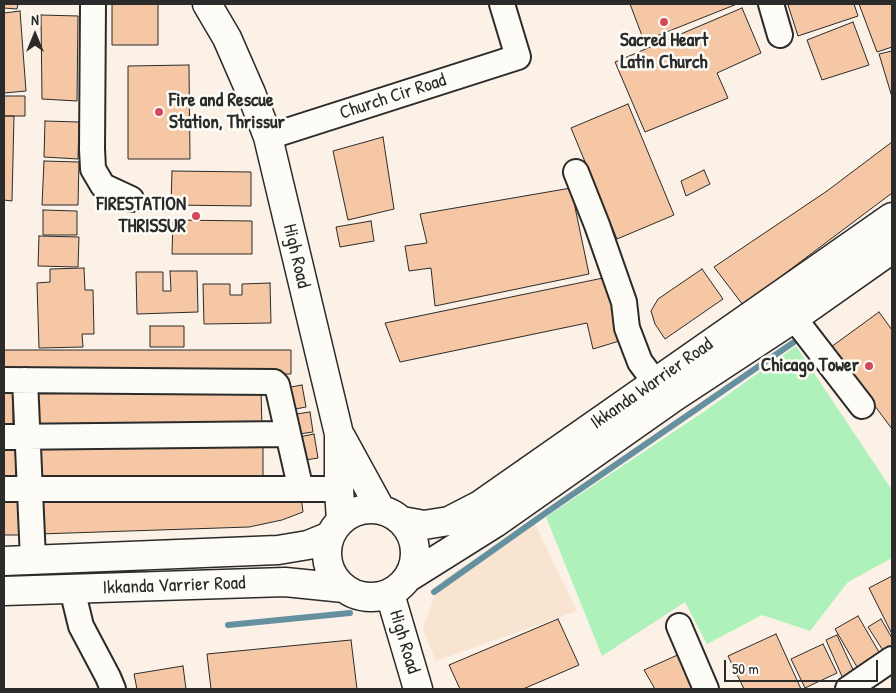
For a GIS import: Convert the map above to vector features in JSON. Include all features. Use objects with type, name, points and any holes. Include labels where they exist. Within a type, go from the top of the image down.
[{"type":"main road","name":"High Road","points":[[207,4],[228,38],[268,137],[339,434],[339,489],[336,528]]},
{"type":"main road","name":"Ikkanda Warrier Road","points":[[392,516],[424,525],[449,521],[480,505],[892,217]]},
{"type":"main road","name":"Ikkanda Warrier Road","points":[[399,585],[495,523],[674,397],[794,318],[892,249]]},
{"type":"main road","points":[[339,434],[392,516],[410,531],[416,554],[414,566],[399,585],[378,597],[366,597],[344,588],[334,578],[328,564],[327,550],[336,528],[348,515],[369,509],[392,516]]},
{"type":"main road","name":"Ikkanda Varrier Road","points":[[4,561],[278,550],[308,545],[336,528]]},
{"type":"main road","name":"Ikkanda Varrier Road","points":[[4,591],[285,582],[344,588]]},
{"type":"main road","name":"High Road","points":[[399,585],[418,689]]},
{"type":"street","points":[[93,4],[93,169],[103,186],[131,199]]},
{"type":"street","name":"Church Cir Road","points":[[268,137],[518,57],[502,4]]},
{"type":"street","points":[[770,4],[780,36]]},
{"type":"street","points":[[576,172],[624,302],[627,328],[640,362],[655,382]]},
{"type":"street","points":[[794,318],[862,406]]},
{"type":"street","points":[[33,560],[27,438],[14,380],[274,382],[300,486],[298,488]]},
{"type":"street","points":[[4,437],[288,434]]},
{"type":"street","points":[[4,489],[339,489]]},
{"type":"street","points":[[72,589],[81,626],[113,689]]},
{"type":"street","points":[[679,626],[706,689]]},
{"type":"street","points":[[848,689],[892,660]]},
{"type":"shaded area","points":[[534,522],[577,611],[436,661],[423,630],[436,591],[445,578]]},
{"type":"green space","points":[[796,346],[892,490],[892,558],[848,582],[810,631],[762,615],[707,644],[685,602],[602,656],[546,517],[705,411]]},
{"type":"building","points":[[4,4],[18,4],[17,9],[4,8]]},
{"type":"building","points":[[112,4],[158,4],[158,45],[112,45]]},
{"type":"building","name":"Sacred Heart Latin Church","points":[[630,4],[737,4],[644,41]]},
{"type":"building","points":[[854,4],[858,16],[798,36],[788,5]]},
{"type":"building","points":[[859,4],[892,4],[892,47],[877,52]]},
{"type":"building","points":[[742,8],[761,53],[717,73],[728,98],[645,132],[615,62]]},
{"type":"building","points":[[20,11],[26,91],[4,93],[4,13]]},
{"type":"building","points":[[41,15],[78,16],[77,101],[42,99]]},
{"type":"building","points":[[853,22],[869,65],[822,80],[807,40]]},
{"type":"building","points":[[892,51],[892,97],[879,54]]},
{"type":"building","name":"Fire and Rescue Station, Thrissur","points":[[189,65],[190,159],[128,159],[128,66]]},
{"type":"building","points":[[4,96],[25,96],[25,116],[4,116]]},
{"type":"building","points":[[628,104],[674,215],[617,239],[571,128]]},
{"type":"building","points":[[4,116],[14,116],[12,201],[4,200]]},
{"type":"building","points":[[45,121],[79,122],[78,159],[44,157]]},
{"type":"building","points":[[383,137],[394,209],[348,220],[333,151]]},
{"type":"building","points":[[892,142],[892,193],[743,305],[714,267],[827,191]]},
{"type":"building","points":[[44,161],[79,162],[78,205],[42,205]]},
{"type":"building","points":[[704,170],[710,184],[686,196],[681,181]]},
{"type":"building","points":[[172,171],[251,172],[251,206],[171,205]]},
{"type":"building","points":[[571,188],[589,274],[435,306],[431,268],[409,271],[405,246],[427,243],[420,214]]},
{"type":"building","points":[[43,210],[77,211],[77,235],[43,235]]},
{"type":"building","points":[[173,220],[252,221],[252,254],[172,254]]},
{"type":"building","points":[[371,221],[374,241],[340,247],[336,227]]},
{"type":"building","points":[[39,236],[79,237],[78,267],[38,266]]},
{"type":"building","points":[[84,268],[85,290],[93,290],[94,334],[82,334],[83,347],[39,348],[37,283],[50,282],[50,269]]},
{"type":"building","points":[[702,269],[723,299],[665,339],[655,324],[651,311],[658,299]]},
{"type":"building","points":[[170,271],[197,271],[198,312],[137,314],[136,272],[163,272],[163,291],[171,291]]},
{"type":"building","points":[[608,277],[626,339],[593,349],[587,323],[400,362],[385,323]]},
{"type":"building","points":[[270,283],[271,323],[204,324],[203,284],[230,284],[230,295],[242,295],[242,284]]},
{"type":"building","name":"Chicago Tower","points":[[879,312],[892,330],[892,429],[831,347]]},
{"type":"building","points":[[150,326],[184,326],[184,347],[150,347]]},
{"type":"building","points":[[4,350],[291,350],[291,374],[4,373]]},
{"type":"building","points":[[302,385],[306,407],[290,410],[285,388]]},
{"type":"building","points":[[4,388],[13,391],[13,430],[4,430]]},
{"type":"building","points":[[261,389],[262,429],[37,430],[36,390]]},
{"type":"building","points":[[310,412],[313,432],[292,435],[289,415]]},
{"type":"building","points":[[314,434],[318,458],[299,461],[294,438]]},
{"type":"building","points":[[263,443],[263,483],[38,483],[38,445]]},
{"type":"building","points":[[4,444],[16,444],[16,481],[4,481]]},
{"type":"building","points":[[67,494],[67,501],[301,496],[303,512],[282,520],[249,527],[39,534],[38,501]]},
{"type":"building","points":[[4,497],[23,497],[25,535],[4,535]]},
{"type":"building","points":[[892,576],[892,634],[869,588]]},
{"type":"building","points":[[858,616],[883,659],[860,672],[835,629]]},
{"type":"building","points":[[558,619],[579,665],[523,689],[460,689],[449,665]]},
{"type":"building","points":[[881,619],[892,638],[892,647],[884,652],[868,627]]},
{"type":"building","points":[[776,634],[801,689],[744,689],[728,656]]},
{"type":"building","points":[[837,635],[856,676],[844,681],[826,640]]},
{"type":"building","points":[[351,640],[357,689],[211,689],[207,654]]},
{"type":"building","points":[[823,644],[837,673],[805,688],[791,659]]},
{"type":"building","points":[[682,653],[698,689],[655,689],[644,670]]},
{"type":"building","points":[[183,666],[186,689],[137,689],[134,674]]},
{"type":"waterway","points":[[434,592],[794,342]]},
{"type":"waterway","points":[[228,625],[350,613]]},
{"type":"place","name":"Sacred Heart Latin Church","points":[[664,22]]},
{"type":"place","name":"Fire and Rescue Station, Thrissur","points":[[159,112]]},
{"type":"place","name":"FIRESTATION THRISSUR","points":[[196,216]]},
{"type":"place","name":"Chicago Tower","points":[[869,366]]}]
